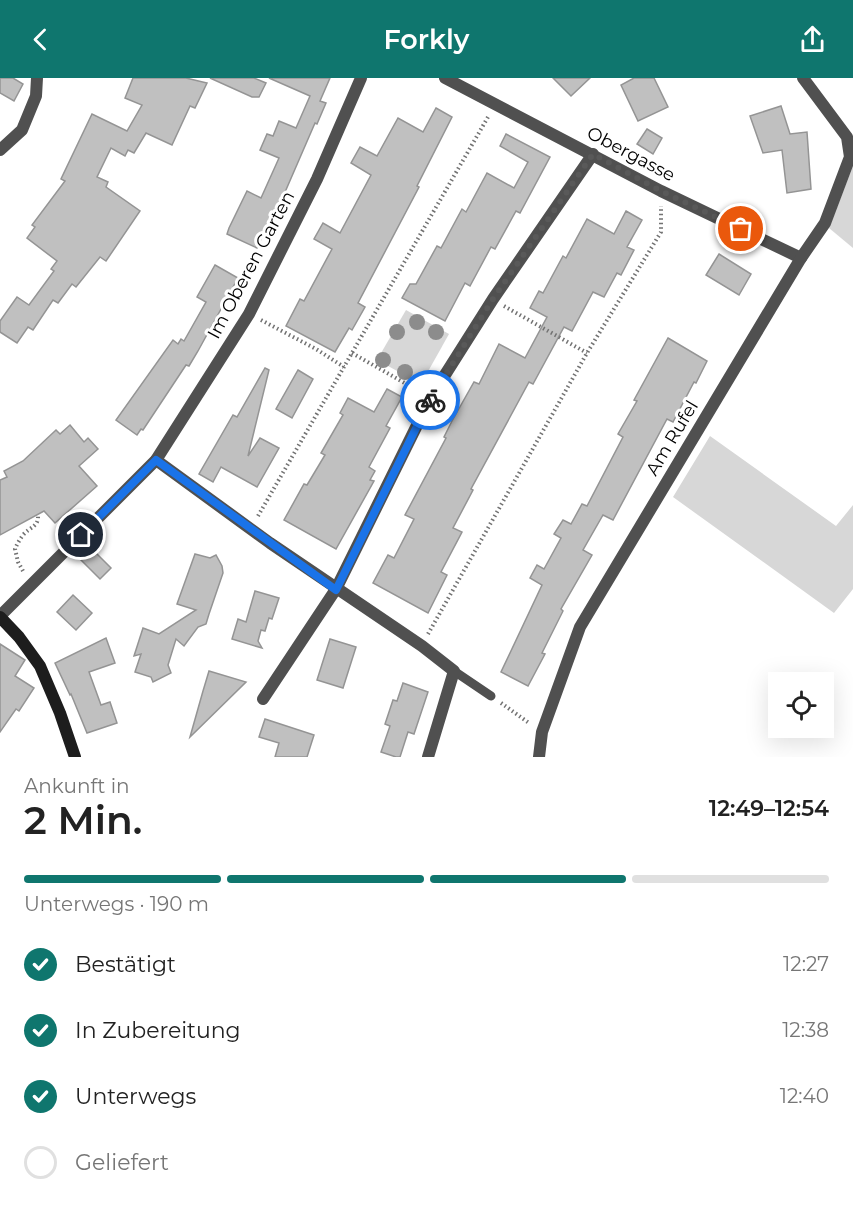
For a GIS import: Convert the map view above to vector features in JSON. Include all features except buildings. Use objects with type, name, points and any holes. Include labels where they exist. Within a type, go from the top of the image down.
[{"type":"street","points":[[0,150],[22,130],[36,96],[37,78]]},
{"type":"street","name":"Im Oberen Garten","points":[[0,616],[156,460],[249,314],[317,180],[361,78]]},
{"type":"street","name":"Obergasse","points":[[445,78],[661,191],[801,258]]},
{"type":"street","name":"Am Rufel","points":[[539,757],[542,732],[580,627],[801,258],[825,223],[850,157],[849,145],[842,130],[803,78]]},
{"type":"street","points":[[263,699],[336,590],[431,398],[493,299],[593,154]]},
{"type":"street","points":[[156,460],[250,530],[422,646],[454,671],[428,757]]},
{"type":"street","points":[[0,616],[40,666],[75,757]]},
{"type":"lane","points":[[454,671],[491,696]]},
{"type":"path","points":[[250,530],[495,104]]},
{"type":"path","points":[[422,646],[587,354],[661,232],[661,191]]},
{"type":"path","points":[[493,299],[587,354]]},
{"type":"path","points":[[249,314],[307,344],[344,367]]},
{"type":"path","points":[[352,353],[431,398]]},
{"type":"path","points":[[31,585],[18,562],[15,549],[21,537],[36,526],[38,514]]},
{"type":"path","points":[[491,696],[542,732]]},
{"type":"shaded area","points":[[853,166],[853,248],[829,228]]},
{"type":"shaded area","points":[[406,310],[449,334],[421,384],[377,360]]},
{"type":"shaded area","points":[[710,436],[836,526],[853,505],[853,589],[834,613],[673,497]]},
{"type":"way so far","points":[[430,400],[493,299],[593,154],[661,191],[741,229]]},
{"type":"route","points":[[81,535],[156,460],[336,590],[430,400]]}]
